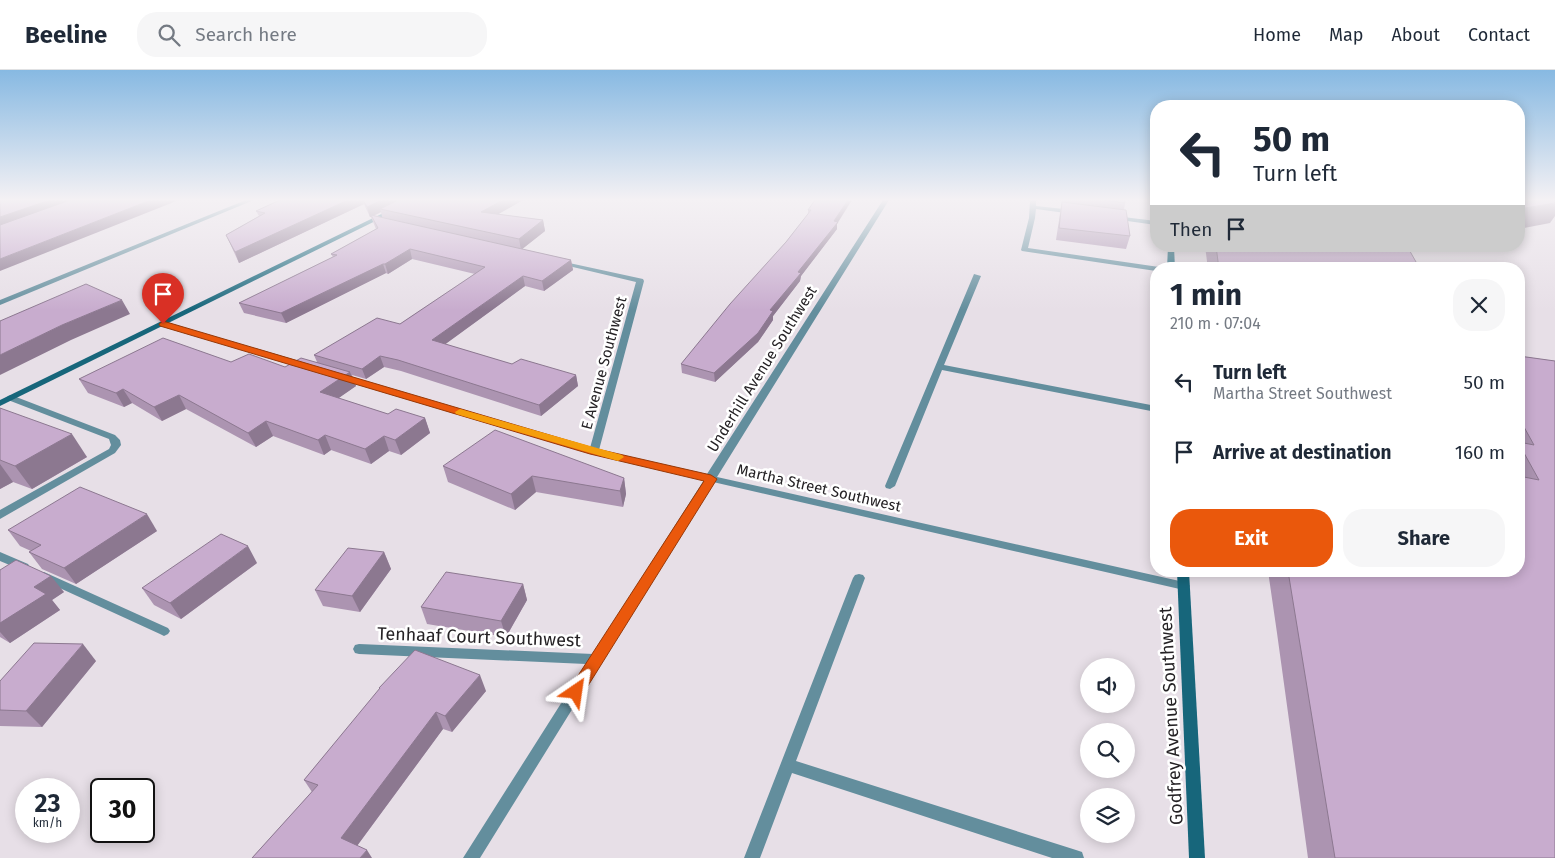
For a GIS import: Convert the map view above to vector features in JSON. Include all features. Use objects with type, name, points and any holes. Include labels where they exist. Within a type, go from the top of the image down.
[{"type":"main road","points":[[0,403],[340,237]]},
{"type":"main road","name":"Godfrey Avenue Southwest","points":[[1183,577],[1197,858]]},
{"type":"street","points":[[0,304],[162,237]]},
{"type":"street","name":"Underhill Avenue Southwest","points":[[471,858],[863,237]]},
{"type":"street","points":[[1027,237],[1024,250],[1150,268]]},
{"type":"street","name":"E Avenue Southwest","points":[[555,262],[640,281],[594,452]]},
{"type":"street","points":[[890,486],[977,276]]},
{"type":"street","name":"Martha Street Southwest","points":[[163,324],[594,452],[1184,586]]},
{"type":"street","points":[[939,366],[1150,408]]},
{"type":"street","points":[[0,515],[112,451],[116,446],[115,440],[112,437],[11,398]]},
{"type":"street","points":[[0,556],[164,631]]},
{"type":"street","points":[[752,858],[859,578]]},
{"type":"street","name":"Tenhaaf Court Southwest","points":[[359,649],[596,659]]},
{"type":"street","points":[[788,765],[1076,858]]},
{"type":"building","points":[[0,237],[57,237],[0,259]]},
{"type":"building","points":[[227,237],[268,237],[235,252]]},
{"type":"building","points":[[362,237],[468,237],[571,260],[542,281],[523,276],[432,340],[512,364],[521,359],[576,375],[539,405],[380,356],[362,369],[314,355],[377,318],[400,324],[485,267],[410,249],[385,264],[281,313],[239,303],[337,255],[331,254]]},
{"type":"building","points":[[790,237],[826,237],[798,272],[801,273],[770,310],[773,311],[758,333],[714,373],[681,364],[730,304]]},
{"type":"building","points":[[1217,252],[1410,252],[1416,262],[1218,262]]},
{"type":"building","points":[[86,284],[122,300],[62,325],[0,355],[0,321]]},
{"type":"building","points":[[163,338],[231,362],[249,354],[285,367],[301,358],[350,372],[320,392],[388,414],[396,409],[425,418],[395,440],[384,436],[365,449],[325,435],[318,440],[266,421],[248,433],[179,395],[154,407],[123,389],[116,393],[79,379]]},
{"type":"building","points":[[1525,357],[1555,361],[1555,858],[1335,858],[1289,577],[1525,577],[1525,477],[1539,480],[1525,455],[1525,443],[1534,445],[1525,429]]},
{"type":"building","points":[[0,408],[72,434],[15,466],[0,460]]},
{"type":"building","points":[[495,430],[624,478],[620,491],[532,476],[511,494],[443,466]]},
{"type":"building","points":[[80,487],[147,514],[64,568],[29,552],[41,545],[8,530]]},
{"type":"building","points":[[221,534],[248,546],[170,603],[142,588]]},
{"type":"building","points":[[348,548],[384,552],[352,596],[315,590]]},
{"type":"building","points":[[16,560],[51,576],[34,587],[46,594],[0,623],[0,570]]},
{"type":"building","points":[[446,572],[523,584],[501,621],[421,607]]},
{"type":"building","points":[[34,643],[83,644],[26,711],[0,710],[0,681]]},
{"type":"building","points":[[415,650],[480,675],[445,716],[436,712],[341,838],[367,850],[360,858],[252,858],[318,785],[304,780],[379,688]]},
{"type":"slow traffic","points":[[460,412],[594,452],[618,457]]},
{"type":"route","points":[[163,324],[594,452],[711,479],[576,692]]}]
